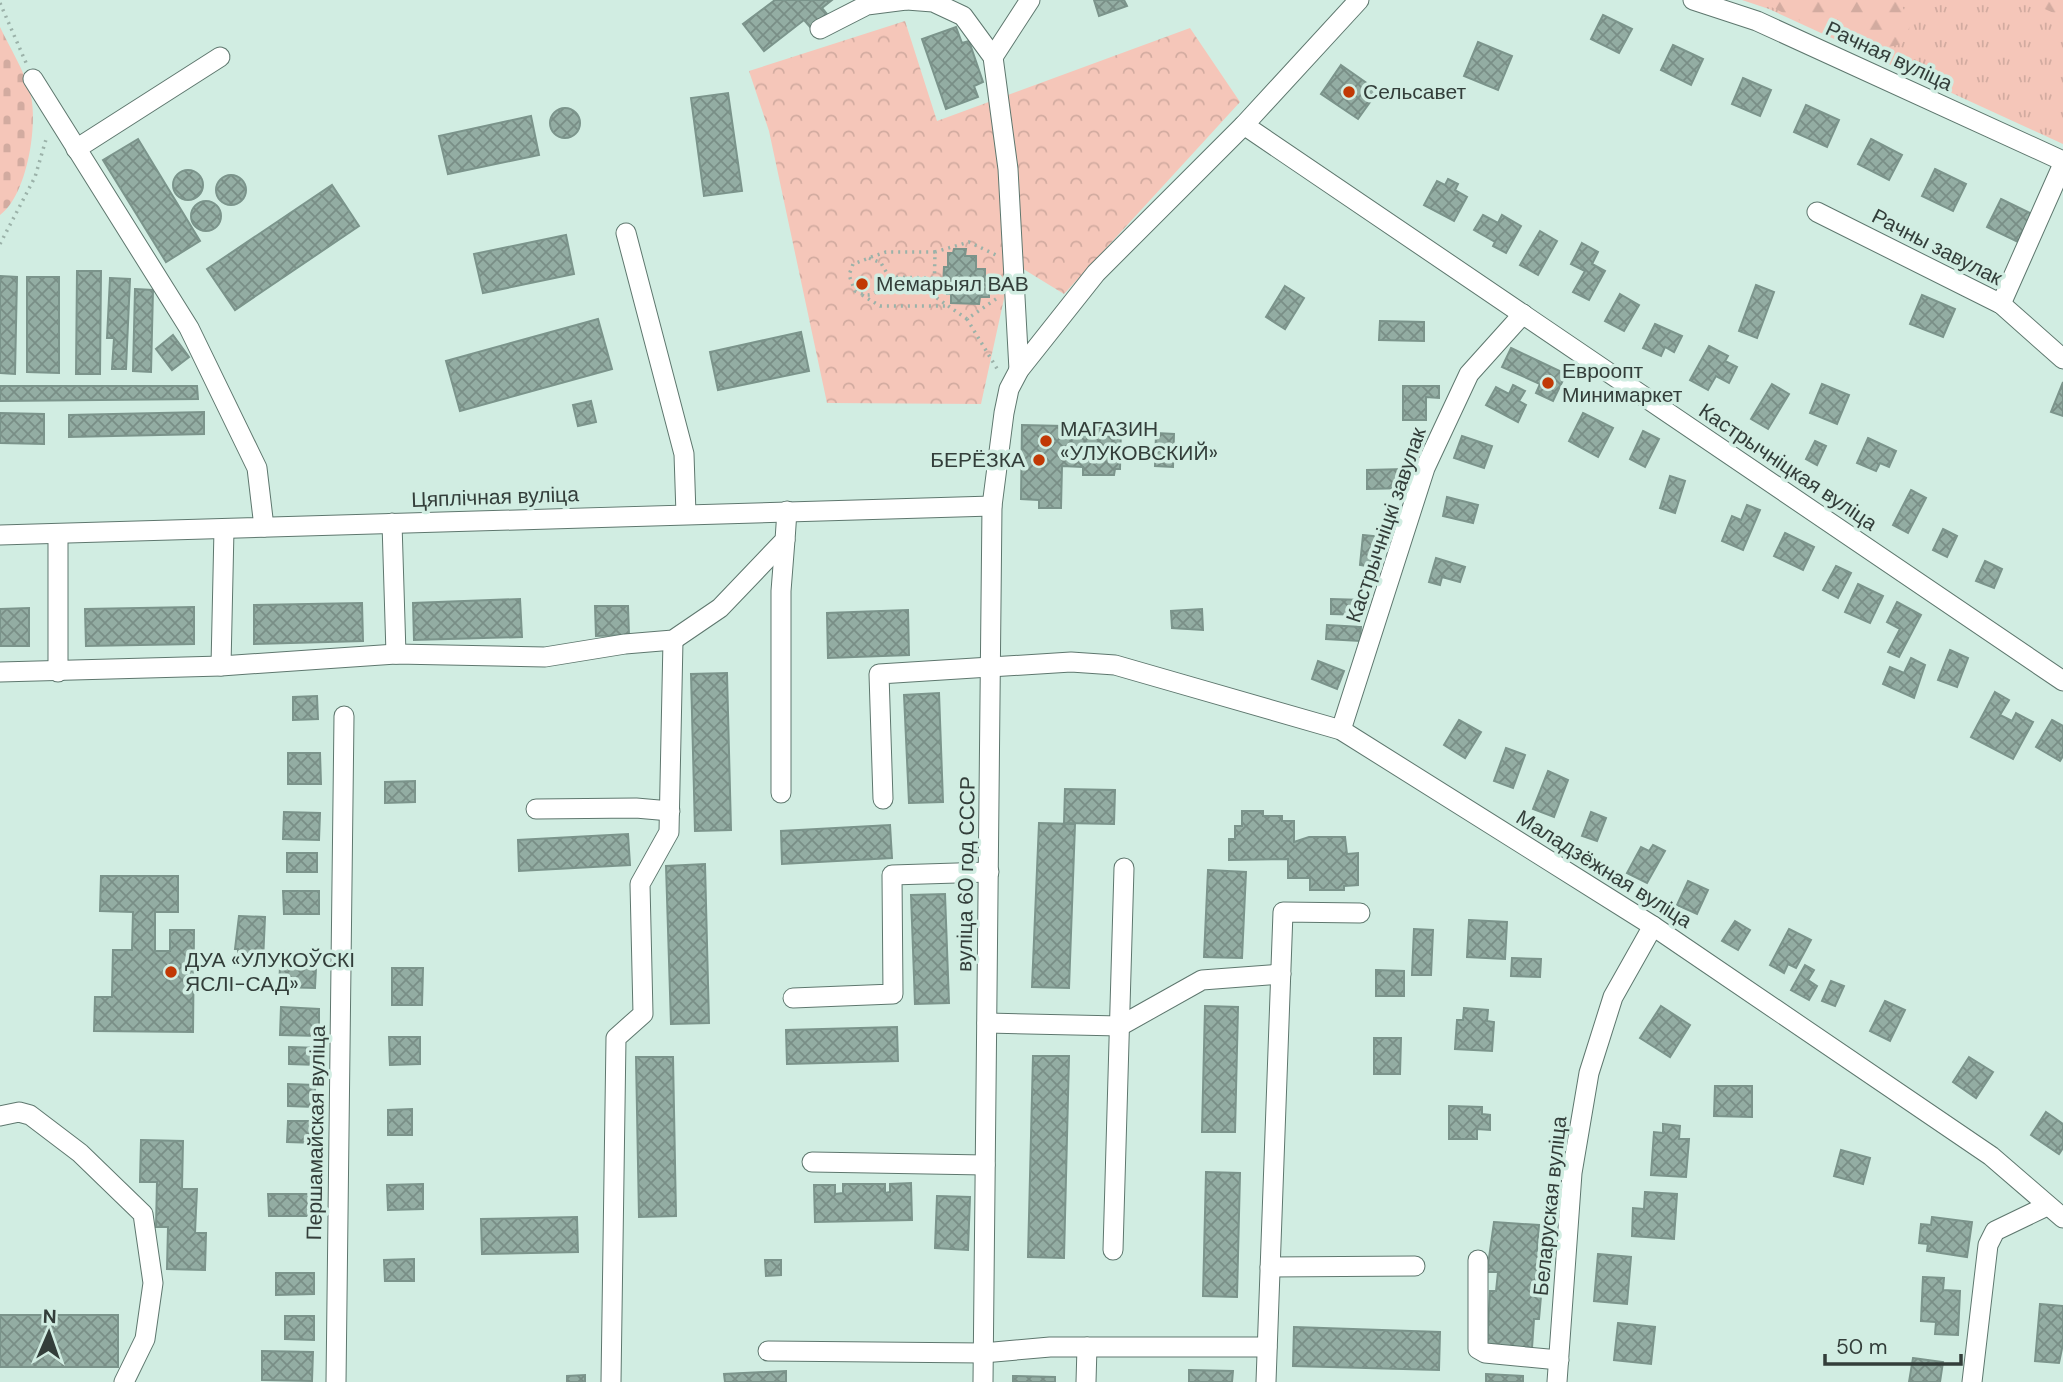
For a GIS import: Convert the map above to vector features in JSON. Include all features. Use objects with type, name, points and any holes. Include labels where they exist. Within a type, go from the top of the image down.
[{"type":"street","points":[[820,29],[867,5],[906,0],[933,2],[963,16],[993,57],[1008,169],[1018,370]]},
{"type":"street","points":[[993,57],[1030,0]]},
{"type":"street","points":[[1018,370],[1097,273],[1244,125],[1359,0]]},
{"type":"street","name":"Рачная вуліца","points":[[1693,0],[1757,21],[2063,162]]},
{"type":"street","points":[[76,149],[220,57]]},
{"type":"street","points":[[33,79],[194,340],[257,468],[264,527]]},
{"type":"street","name":"Кастрычніцкая вуліца","points":[[1244,125],[2063,681]]},
{"type":"street","points":[[2001,304],[2063,162]]},
{"type":"street","name":"Рачны завулак","points":[[1817,212],[2001,304],[2063,359]]},
{"type":"street","points":[[625,233],[684,454],[686,514]]},
{"type":"street","name":"Кастрычніцкі завулак","points":[[1341,730],[1425,468],[1468,374],[1523,314]]},
{"type":"street","name":"вуліца 60 год СССР","points":[[983,1382],[992,506],[1009,389],[1018,370]]},
{"type":"street","name":"Цяплічная вуліца","points":[[0,535],[992,506]]},
{"type":"street","points":[[781,793],[781,592],[787,511]]},
{"type":"street","points":[[392,523],[396,654]]},
{"type":"street","points":[[220,666],[224,529]]},
{"type":"street","points":[[58,534],[58,671]]},
{"type":"street","points":[[0,671],[220,666],[396,654],[545,657],[625,643],[673,640],[720,608],[785,540]]},
{"type":"street","points":[[611,1382],[615,1038],[643,1014],[640,884],[669,832],[673,640]]},
{"type":"street","name":"Маладзёжная вуліца","points":[[883,799],[879,674],[1071,662],[1115,666],[1341,730],[1653,926],[1991,1156],[2063,1218]]},
{"type":"street","name":"Першамайская вуліца","points":[[336,1382],[344,716]]},
{"type":"street","points":[[536,809],[636,808],[670,811]]},
{"type":"street","points":[[1113,1250],[1124,868]]},
{"type":"street","points":[[793,998],[893,994],[892,875],[989,872]]},
{"type":"street","points":[[1266,1382],[1283,912],[1360,913]]},
{"type":"street","name":"Беларуская вуліца","points":[[1557,1382],[1572,1173],[1589,1073],[1613,997],[1653,926]]},
{"type":"street","points":[[987,1023],[1120,1026],[1202,980],[1281,974]]},
{"type":"street","points":[[0,1116],[19,1112],[30,1115],[80,1153],[143,1214],[153,1283],[145,1339],[124,1382]]},
{"type":"street","points":[[812,1161],[985,1165]]},
{"type":"street","points":[[1972,1382],[1988,1245],[1995,1231],[2047,1206]]},
{"type":"street","points":[[1478,1260],[1478,1349],[1485,1353],[1559,1360]]},
{"type":"street","points":[[1270,1267],[1415,1266]]},
{"type":"street","points":[[768,1351],[983,1353],[1087,1347],[1267,1347]]},
{"type":"street","points":[[1086,1382],[1087,1347]]},
{"type":"path","points":[[0,3],[33,79]]},
{"type":"path","points":[[0,244],[35,177],[54,114]]},
{"type":"path","points":[[949,306],[880,306],[851,286],[849,275],[853,264],[886,251],[936,252],[969,242],[999,257]]},
{"type":"path","points":[[936,252],[934,296],[967,319],[1009,389]]},
{"type":"path","points":[[869,258],[881,263],[889,277]]},
{"type":"path","points":[[889,277],[934,278]]},
{"type":"path","points":[[861,294],[879,291],[889,277]]},
{"type":"path","points":[[967,319],[996,301],[997,290]]},
{"type":"green space","points":[[1742,0],[2063,0],[2063,144],[1769,9]]},
{"type":"green space","points":[[1757,0],[1895,0],[1904,10],[1909,23],[1905,40],[1891,46],[1869,45],[1843,38]]},
{"type":"green space","points":[[2024,0],[2063,0],[2063,17]]},
{"type":"green space","points":[[905,21],[937,121],[1190,28],[1240,102],[1064,294],[1012,262],[981,404],[827,403],[769,131],[749,71]]},
{"type":"green space","points":[[0,27],[21,67],[30,92],[33,122],[24,176],[9,206],[0,215]]},
{"type":"building","points":[[775,0],[832,0],[822,8],[827,14],[810,27],[804,20],[764,51],[743,24]]},
{"type":"building","points":[[1094,0],[1124,0],[1127,6],[1099,16]]},
{"type":"building","points":[[1603,15],[1632,29],[1619,53],[1591,39]]},
{"type":"building","points":[[956,27],[962,43],[969,41],[983,82],[974,86],[978,97],[946,109],[922,39]]},
{"type":"building","points":[[1478,42],[1512,56],[1498,90],[1464,76]]},
{"type":"building","points":[[1673,45],[1703,59],[1691,85],[1661,70]]},
{"type":"building","name":"Сельсавет","points":[[1341,65],[1378,91],[1358,119],[1321,94]]},
{"type":"building","points":[[1743,78],[1771,90],[1760,116],[1732,104]]},
{"type":"building","points":[[728,93],[742,191],[704,196],[691,98]]},
{"type":"building","points":[[1806,105],[1839,120],[1827,147],[1794,132]]},
{"type":"building","points":[[565,108],[576,112],[580,123],[576,134],[565,138],[554,134],[550,123],[554,112]]},
{"type":"building","points":[[531,116],[539,155],[448,174],[439,136]]},
{"type":"building","points":[[138,139],[200,241],[166,262],[103,160]]},
{"type":"building","points":[[1871,139],[1902,155],[1889,180],[1858,164]]},
{"type":"building","points":[[1935,169],[1966,184],[1953,211],[1922,196]]},
{"type":"building","points":[[188,170],[199,174],[203,185],[199,196],[188,200],[177,196],[173,185],[177,174]]},
{"type":"building","points":[[231,175],[242,179],[246,190],[242,201],[231,205],[220,201],[216,190],[220,179]]},
{"type":"building","points":[[1448,179],[1458,184],[1455,190],[1467,197],[1454,221],[1424,205],[1437,181],[1445,185]]},
{"type":"building","points":[[332,185],[359,226],[235,310],[207,269]]},
{"type":"building","points":[[2001,199],[2032,214],[2018,242],[1987,227]]},
{"type":"building","points":[[206,201],[217,205],[221,216],[217,227],[206,231],[195,227],[191,216],[195,205]]},
{"type":"building","points":[[1483,215],[1498,223],[1502,215],[1521,226],[1506,253],[1493,246],[1495,242],[1474,230]]},
{"type":"building","points":[[1540,231],[1557,241],[1538,275],[1520,265]]},
{"type":"building","points":[[566,235],[574,274],[483,293],[474,254]]},
{"type":"building","points":[[1582,243],[1598,252],[1592,264],[1605,271],[1589,300],[1573,292],[1585,271],[1571,264]]},
{"type":"building","points":[[954,249],[966,249],[965,256],[976,256],[976,269],[985,269],[985,281],[989,281],[989,297],[980,297],[979,304],[951,303],[951,294],[947,294],[947,287],[943,287],[948,253],[953,253]]},
{"type":"building","points":[[77,271],[101,271],[100,374],[76,374]]},
{"type":"building","points":[[0,276],[17,277],[15,374],[0,373]]},
{"type":"building","points":[[27,277],[59,277],[59,373],[27,372]]},
{"type":"building","points":[[110,278],[130,279],[126,369],[112,369],[114,338],[107,338]]},
{"type":"building","points":[[1756,285],[1774,292],[1757,338],[1739,331]]},
{"type":"building","points":[[1285,286],[1304,298],[1285,329],[1266,317]]},
{"type":"building","points":[[135,289],[153,290],[151,372],[133,371]]},
{"type":"building","points":[[1620,294],[1639,305],[1624,331],[1605,321]]},
{"type":"building","points":[[1922,295],[1955,309],[1943,337],[1910,324]]},
{"type":"building","points":[[598,319],[612,369],[460,411],[446,361]]},
{"type":"building","points":[[1380,321],[1424,322],[1424,341],[1379,340]]},
{"type":"building","points":[[1655,324],[1682,336],[1674,352],[1665,347],[1661,356],[1643,348]]},
{"type":"building","points":[[801,332],[809,371],[718,390],[710,352]]},
{"type":"building","points":[[173,335],[189,357],[172,370],[156,349]]},
{"type":"building","points":[[1709,346],[1728,356],[1725,361],[1737,367],[1729,383],[1716,376],[1708,390],[1690,380]]},
{"type":"building","points":[[1511,348],[1566,374],[1553,401],[1536,393],[1540,384],[1502,367]]},
{"type":"building","points":[[2063,382],[2063,416],[2051,412]]},
{"type":"building","points":[[1772,384],[1789,394],[1768,429],[1751,419]]},
{"type":"building","points":[[1822,384],[1849,395],[1837,424],[1810,413]]},
{"type":"building","points":[[1513,385],[1525,391],[1519,401],[1526,405],[1518,422],[1486,405],[1496,387],[1509,394]]},
{"type":"building","points":[[0,386],[197,386],[198,399],[0,401]]},
{"type":"building","points":[[1403,386],[1439,386],[1439,398],[1426,397],[1426,420],[1403,420]]},
{"type":"building","points":[[591,401],[596,422],[578,426],[573,405]]},
{"type":"building","points":[[204,412],[204,434],[69,437],[69,415]]},
{"type":"building","points":[[0,413],[44,414],[44,444],[0,443]]},
{"type":"building","points":[[1583,413],[1613,428],[1598,457],[1569,441]]},
{"type":"building","points":[[1022,425],[1064,426],[1064,434],[1071,435],[1071,425],[1121,426],[1120,469],[1115,469],[1114,475],[1083,475],[1083,467],[1062,466],[1061,508],[1039,508],[1039,500],[1021,499]]},
{"type":"building","points":[[1643,431],[1659,439],[1645,467],[1630,459]]},
{"type":"building","points":[[1156,433],[1174,434],[1173,467],[1155,466]]},
{"type":"building","points":[[1462,436],[1492,446],[1484,468],[1454,458]]},
{"type":"building","points":[[1868,438],[1896,451],[1889,467],[1880,463],[1876,471],[1857,463]]},
{"type":"building","points":[[1815,441],[1826,446],[1817,465],[1806,459]]},
{"type":"building","points":[[1405,469],[1406,488],[1367,489],[1367,470]]},
{"type":"building","points":[[1670,476],[1685,481],[1675,513],[1660,508]]},
{"type":"building","points":[[1911,490],[1926,498],[1908,533],[1893,525]]},
{"type":"building","points":[[1447,497],[1478,505],[1473,523],[1443,516]]},
{"type":"building","points":[[1747,505],[1760,510],[1743,550],[1722,541],[1732,516],[1741,520]]},
{"type":"building","points":[[1943,529],[1957,536],[1947,557],[1933,550]]},
{"type":"building","points":[[1785,533],[1814,547],[1803,570],[1774,556]]},
{"type":"building","points":[[1363,535],[1382,537],[1378,568],[1360,565]]},
{"type":"building","points":[[1436,558],[1465,567],[1460,582],[1442,577],[1440,585],[1429,582]]},
{"type":"building","points":[[1985,561],[2002,569],[1994,588],[1976,581]]},
{"type":"building","points":[[1836,566],[1851,573],[1838,598],[1823,590]]},
{"type":"building","points":[[1858,584],[1883,596],[1870,623],[1845,612]]},
{"type":"building","points":[[520,599],[522,637],[414,640],[413,603]]},
{"type":"building","points":[[1331,599],[1364,600],[1364,615],[1331,614]]},
{"type":"building","points":[[1897,602],[1921,615],[1899,657],[1888,652],[1900,629],[1887,622]]},
{"type":"building","points":[[362,603],[363,641],[254,644],[254,605]]},
{"type":"building","points":[[595,606],[628,606],[629,635],[596,636]]},
{"type":"building","points":[[194,607],[194,644],[86,646],[85,609]]},
{"type":"building","points":[[29,608],[29,646],[0,646],[0,609]]},
{"type":"building","points":[[1202,609],[1203,630],[1172,628],[1171,611]]},
{"type":"building","points":[[908,610],[909,655],[828,658],[827,613]]},
{"type":"building","points":[[1327,625],[1361,627],[1360,641],[1326,639]]},
{"type":"building","points":[[1950,650],[1968,658],[1957,687],[1938,680]]},
{"type":"building","points":[[1911,658],[1925,665],[1914,698],[1883,684],[1890,667],[1904,673]]},
{"type":"building","points":[[1318,661],[1344,671],[1337,689],[1312,679]]},
{"type":"building","points":[[727,673],[731,830],[695,831],[691,674]]},
{"type":"building","points":[[1995,692],[2009,700],[2000,715],[2012,721],[2016,713],[2033,722],[2013,759],[1971,737]]},
{"type":"building","points":[[939,693],[943,802],[909,803],[904,695]]},
{"type":"building","points":[[317,696],[318,719],[293,720],[293,697]]},
{"type":"building","points":[[1459,720],[1481,732],[1465,758],[1444,745]]},
{"type":"building","points":[[2052,720],[2063,726],[2063,756],[2060,761],[2036,747]]},
{"type":"building","points":[[1506,748],[1525,755],[1513,788],[1494,781]]},
{"type":"building","points":[[288,753],[320,753],[321,784],[288,784]]},
{"type":"building","points":[[1548,771],[1568,780],[1554,817],[1533,809]]},
{"type":"building","points":[[415,781],[415,802],[385,803],[385,782]]},
{"type":"building","points":[[1065,789],[1115,790],[1114,824],[1064,823]]},
{"type":"building","points":[[1242,811],[1263,811],[1263,816],[1282,816],[1282,821],[1294,821],[1294,842],[1309,837],[1345,837],[1347,854],[1358,853],[1358,885],[1344,886],[1344,890],[1310,890],[1310,878],[1288,878],[1288,859],[1229,860],[1229,839],[1235,839],[1235,826],[1242,826]]},
{"type":"building","points":[[284,812],[320,813],[319,840],[283,839]]},
{"type":"building","points":[[1591,812],[1606,818],[1597,841],[1582,836]]},
{"type":"building","points":[[1039,823],[1075,824],[1069,988],[1032,987]]},
{"type":"building","points":[[890,825],[892,858],[782,864],[781,831]]},
{"type":"building","points":[[628,834],[630,865],[519,871],[518,840]]},
{"type":"building","points":[[1653,845],[1665,851],[1647,883],[1627,873],[1641,847],[1649,851]]},
{"type":"building","points":[[287,853],[317,853],[317,872],[287,872]]},
{"type":"building","points":[[705,864],[709,1023],[671,1024],[666,866]]},
{"type":"building","points":[[1208,870],[1246,872],[1242,958],[1204,957]]},
{"type":"building","points":[[101,876],[178,876],[178,912],[155,912],[155,951],[170,951],[170,930],[194,930],[193,1032],[94,1031],[95,997],[112,997],[113,950],[132,950],[133,912],[100,911]]},
{"type":"building","points":[[1688,881],[1708,890],[1697,914],[1677,905]]},
{"type":"building","points":[[283,891],[319,891],[319,914],[284,914]]},
{"type":"building","points":[[945,894],[949,1003],[915,1004],[911,895]]},
{"type":"building","points":[[239,916],[265,917],[263,961],[238,963],[238,949],[235,949]]},
{"type":"building","points":[[1469,920],[1507,922],[1505,959],[1467,957]]},
{"type":"building","points":[[1735,921],[1750,930],[1738,950],[1722,941]]},
{"type":"building","points":[[1414,929],[1433,930],[1431,975],[1412,975]]},
{"type":"building","points":[[1789,929],[1811,940],[1796,968],[1788,964],[1784,973],[1770,965]]},
{"type":"building","points":[[1512,958],[1541,959],[1540,977],[1511,976]]},
{"type":"building","points":[[1805,965],[1814,970],[1808,980],[1817,986],[1809,1000],[1791,990]]},
{"type":"building","points":[[280,967],[316,968],[315,988],[279,987]]},
{"type":"building","points":[[392,968],[423,968],[422,1005],[392,1005]]},
{"type":"building","points":[[1376,970],[1404,971],[1404,996],[1376,996]]},
{"type":"building","points":[[1831,981],[1844,986],[1835,1006],[1822,1001]]},
{"type":"building","points":[[1885,1001],[1905,1010],[1890,1041],[1870,1031]]},
{"type":"building","points":[[1205,1006],[1238,1007],[1235,1132],[1202,1132]]},
{"type":"building","points":[[1661,1006],[1690,1025],[1670,1057],[1640,1038]]},
{"type":"building","points":[[281,1007],[319,1009],[319,1036],[280,1035]]},
{"type":"building","points":[[1464,1008],[1488,1010],[1487,1021],[1494,1022],[1492,1051],[1455,1049],[1457,1020],[1463,1020]]},
{"type":"building","points":[[897,1027],[898,1061],[787,1064],[786,1030]]},
{"type":"building","points":[[389,1037],[420,1037],[420,1064],[390,1065]]},
{"type":"building","points":[[1374,1038],[1401,1038],[1400,1074],[1374,1074]]},
{"type":"building","points":[[289,1047],[319,1048],[318,1065],[289,1064]]},
{"type":"building","points":[[1033,1056],[1069,1056],[1064,1258],[1028,1257]]},
{"type":"building","points":[[636,1057],[673,1057],[676,1216],[639,1217]]},
{"type":"building","points":[[1969,1057],[1993,1072],[1976,1098],[1953,1082]]},
{"type":"building","points":[[288,1084],[315,1085],[315,1107],[288,1106]]},
{"type":"building","points":[[1715,1086],[1752,1086],[1752,1117],[1714,1116]]},
{"type":"building","points":[[1449,1106],[1482,1107],[1482,1114],[1490,1115],[1490,1130],[1477,1129],[1477,1139],[1449,1139]]},
{"type":"building","points":[[412,1109],[412,1135],[388,1135],[388,1110]]},
{"type":"building","points":[[2046,1112],[2063,1124],[2063,1148],[2059,1154],[2031,1135]]},
{"type":"building","points":[[288,1121],[318,1121],[317,1143],[287,1142]]},
{"type":"building","points":[[1663,1124],[1680,1126],[1679,1139],[1689,1139],[1686,1177],[1651,1175],[1654,1132],[1663,1133]]},
{"type":"building","points":[[141,1140],[183,1141],[182,1189],[197,1189],[195,1233],[206,1233],[205,1270],[167,1269],[168,1227],[156,1227],[157,1182],[140,1182]]},
{"type":"building","points":[[1841,1150],[1870,1158],[1863,1184],[1834,1176]]},
{"type":"building","points":[[1206,1172],[1240,1173],[1237,1297],[1203,1296]]},
{"type":"building","points":[[911,1183],[912,1220],[815,1222],[814,1185],[835,1185],[835,1194],[843,1193],[843,1184],[885,1184],[885,1193],[890,1192],[890,1184]]},
{"type":"building","points":[[423,1184],[423,1209],[388,1210],[387,1185]]},
{"type":"building","points":[[1645,1192],[1677,1194],[1674,1239],[1632,1236],[1633,1208],[1644,1209]]},
{"type":"building","points":[[268,1194],[316,1194],[316,1216],[269,1216]]},
{"type":"building","points":[[937,1196],[970,1197],[968,1250],[935,1248]]},
{"type":"building","points":[[577,1217],[578,1252],[482,1254],[481,1219]]},
{"type":"building","points":[[1932,1217],[1972,1222],[1967,1257],[1927,1251],[1928,1244],[1919,1243],[1921,1224],[1931,1225]]},
{"type":"building","points":[[1494,1222],[1539,1225],[1537,1251],[1543,1252],[1541,1276],[1536,1276],[1535,1295],[1541,1296],[1539,1319],[1534,1319],[1532,1348],[1487,1345],[1490,1291],[1496,1291],[1498,1272],[1487,1272]]},
{"type":"building","points":[[1598,1254],[1631,1257],[1627,1304],[1594,1301]]},
{"type":"building","points":[[414,1259],[414,1281],[385,1281],[384,1260]]},
{"type":"building","points":[[765,1260],[781,1260],[781,1275],[766,1276]]},
{"type":"building","points":[[276,1273],[314,1273],[314,1294],[276,1295]]},
{"type":"building","points":[[1923,1277],[1944,1278],[1943,1290],[1960,1291],[1958,1335],[1935,1334],[1936,1322],[1921,1321]]},
{"type":"building","points":[[2040,1304],[2063,1306],[2063,1344],[2059,1363],[2035,1361]]},
{"type":"building","points":[[0,1315],[118,1315],[118,1367],[0,1367]]},
{"type":"building","points":[[285,1316],[314,1316],[314,1340],[285,1339]]},
{"type":"building","points":[[1618,1323],[1655,1327],[1651,1364],[1614,1360]]},
{"type":"building","points":[[1294,1327],[1440,1332],[1439,1370],[1293,1366]]},
{"type":"building","points":[[262,1351],[313,1352],[312,1381],[262,1380]]},
{"type":"building","points":[[1913,1358],[1943,1362],[1940,1382],[1909,1382]]},
{"type":"building","points":[[1189,1370],[1233,1371],[1232,1382],[1189,1382]]},
{"type":"building","points":[[786,1371],[786,1382],[725,1382],[724,1374]]},
{"type":"building","points":[[1486,1374],[1523,1376],[1523,1382],[1486,1382]]},
{"type":"building","points":[[585,1375],[585,1382],[567,1382],[567,1376]]},
{"type":"building","points":[[1013,1376],[1055,1377],[1055,1382],[1013,1382]]},
{"type":"place","name":"Сельсавет","points":[[1349,92]]},
{"type":"place","name":"Мемарыял ВАВ","points":[[862,284]]},
{"type":"place","name":"Евроопт Минимаркет","points":[[1548,383]]},
{"type":"place","name":"МАГАЗИН «УЛУКОВСКИЙ»","points":[[1046,441]]},
{"type":"place","name":"БЕРЁЗКА","points":[[1039,460]]},
{"type":"place","name":"ДУА «УЛУКОЎСКІ ЯСЛІ-САД»","points":[[171,972]]}]
